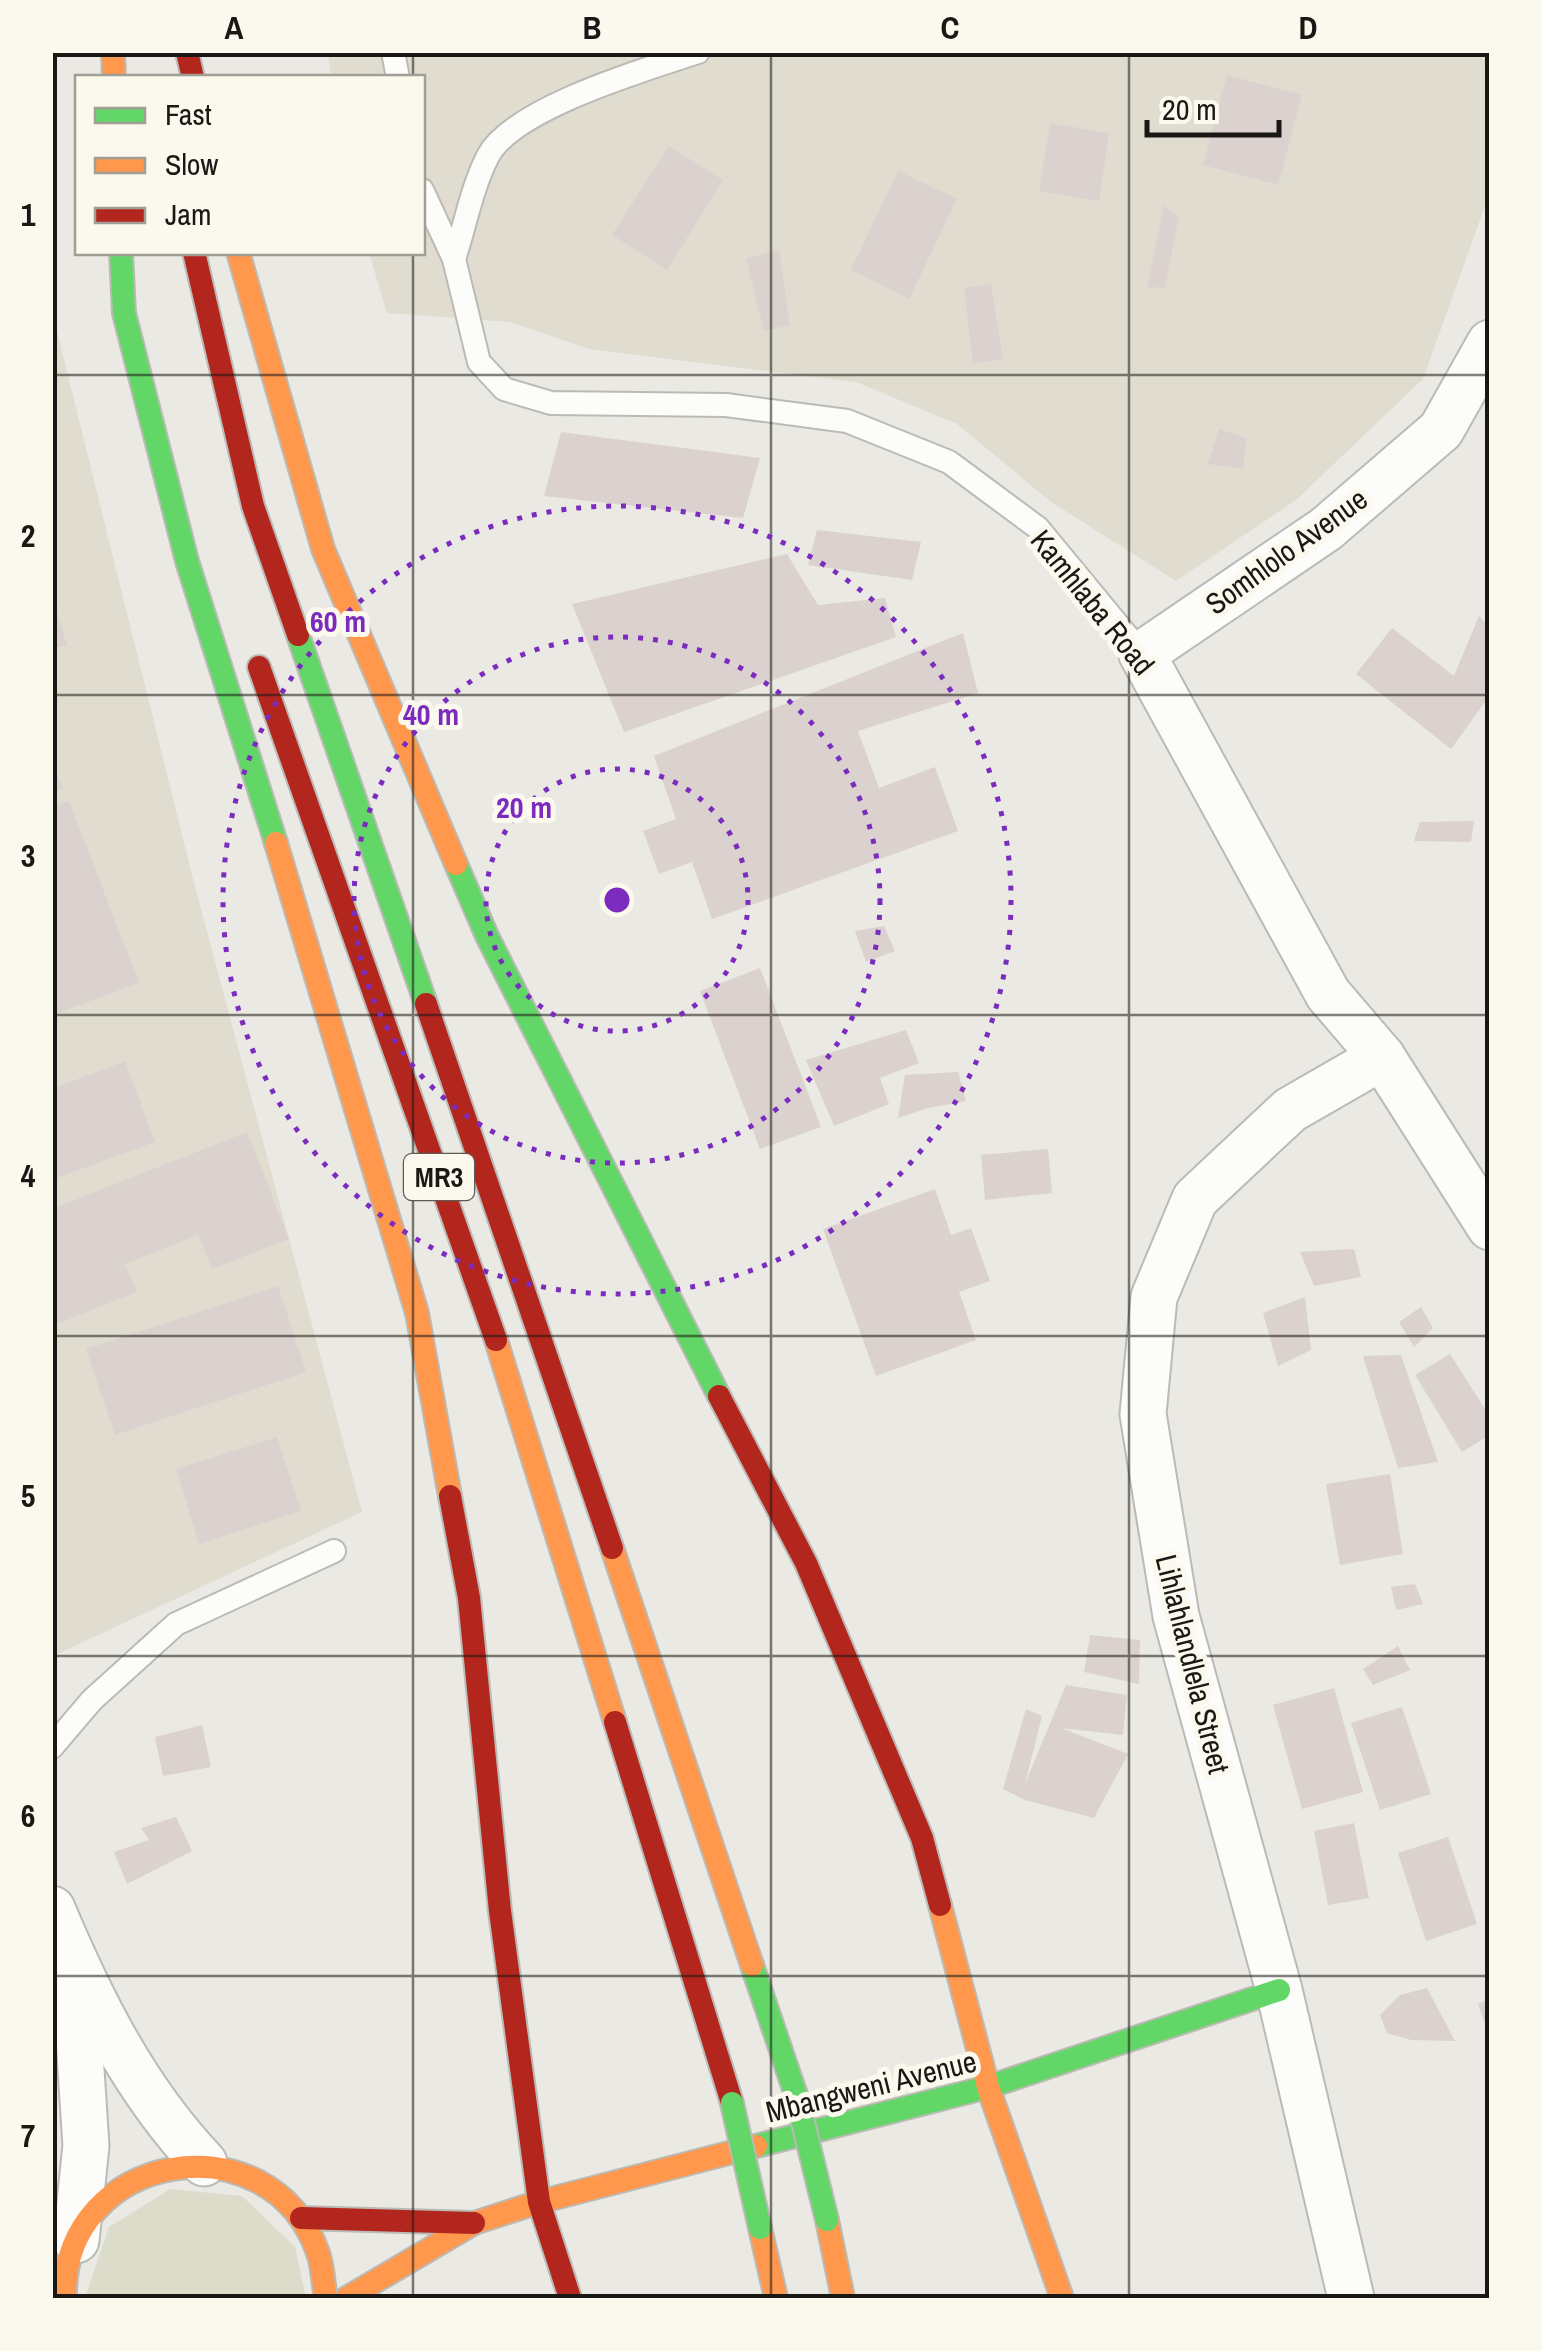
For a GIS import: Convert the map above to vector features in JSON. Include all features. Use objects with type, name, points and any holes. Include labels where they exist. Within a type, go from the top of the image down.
[{"type":"main road","points":[[121,255],[124,312],[187,561],[318,974],[417,1313],[469,1598],[500,1911],[539,2202],[570,2298]]},
{"type":"main road","name":"MR3","points":[[195,255],[253,506],[536,1320],[797,2098],[843,2298]]},
{"type":"main road","points":[[239,255],[323,549],[487,936],[667,1297],[806,1563],[922,1838],[988,2087],[1062,2298]]},
{"type":"main road","name":"MR3","points":[[253,651],[506,1366],[732,2103],[776,2298]]},
{"type":"main road","name":"Mbangweni Avenue","points":[[347,2298],[474,2224],[539,2202],[988,2087],[1279,1990]]},
{"type":"main road","points":[[66,2298],[64,2282],[76,2240],[98,2206],[128,2181],[164,2166],[204,2163],[242,2172],[275,2191],[301,2218],[318,2247],[326,2278],[326,2298]]},
{"type":"main road","name":"Mbangweni Avenue","points":[[301,2218],[474,2224]]},
{"type":"street","name":"Somhlolo Avenue","points":[[1142,654],[1326,529],[1441,430],[1490,343]]},
{"type":"street","name":"Kamhlaba Road","points":[[1142,654],[1328,994],[1382,1058],[1490,1227]]},
{"type":"street","name":"Lihlahlandlela Street","points":[[1352,2298],[1279,1990],[1176,1616],[1143,1414],[1154,1297],[1195,1199],[1290,1110],[1382,1058]]},
{"type":"street","points":[[52,1910],[74,1962],[140,2086],[204,2163]]},
{"type":"street","points":[[74,1962],[86,2146],[76,2240]]},
{"type":"lane","points":[[454,258],[489,154],[524,122],[594,87],[698,52]]},
{"type":"lane","name":"Kamhlaba Road","points":[[425,196],[454,258],[478,362],[504,389],[551,403],[726,405],[847,420],[950,462],[1038,528],[1142,654]]},
{"type":"lane","points":[[52,1747],[92,1700],[176,1624],[334,1551]]},
{"type":"shaded area","points":[[328,53],[1489,53],[1489,195],[1423,379],[1296,500],[1176,581],[1051,502],[957,424],[856,382],[589,349],[510,322],[387,313],[370,255],[425,255],[425,75],[331,75]]},
{"type":"shaded area","points":[[52,311],[193,879],[362,1512],[53,1656]]},
{"type":"green space","points":[[170,2189],[242,2196],[295,2247],[306,2298],[85,2298],[109,2227]]},
{"type":"building","points":[[1227,75],[1302,95],[1278,185],[1203,165]]},
{"type":"building","points":[[1050,123],[1109,133],[1099,201],[1039,191]]},
{"type":"building","points":[[669,146],[723,180],[667,270],[612,235]]},
{"type":"building","points":[[898,171],[957,199],[909,299],[851,270]]},
{"type":"building","points":[[1164,205],[1179,217],[1165,288],[1147,287]]},
{"type":"building","points":[[779,250],[790,325],[764,331],[746,258]]},
{"type":"building","points":[[991,284],[1003,359],[973,364],[964,288]]},
{"type":"building","points":[[1219,429],[1247,438],[1243,469],[1208,464]]},
{"type":"building","points":[[561,432],[760,458],[743,518],[544,496]]},
{"type":"building","points":[[817,530],[921,542],[912,580],[808,565]]},
{"type":"building","points":[[787,554],[818,605],[885,598],[896,637],[624,732],[572,604]]},
{"type":"building","points":[[52,597],[67,645],[52,649]]},
{"type":"building","points":[[1479,616],[1490,628],[1490,695],[1451,749],[1356,674],[1392,628],[1454,676]]},
{"type":"building","points":[[963,633],[978,693],[858,731],[879,788],[935,767],[958,831],[712,919],[692,862],[659,874],[643,831],[676,819],[654,756]]},
{"type":"building","points":[[52,765],[63,788],[52,792]]},
{"type":"building","points":[[69,801],[139,983],[52,1015],[52,807]]},
{"type":"building","points":[[1474,821],[1471,842],[1414,841],[1420,822]]},
{"type":"building","points":[[884,926],[895,951],[866,962],[855,931]]},
{"type":"building","points":[[760,968],[821,1127],[760,1149],[700,991]]},
{"type":"building","points":[[906,1030],[919,1063],[880,1078],[889,1104],[834,1126],[806,1060]]},
{"type":"building","points":[[125,1061],[155,1142],[57,1178],[52,1166],[52,1089]]},
{"type":"building","points":[[958,1072],[966,1101],[898,1118],[905,1075]]},
{"type":"building","points":[[247,1132],[289,1239],[212,1269],[198,1235],[125,1264],[137,1292],[52,1326],[52,1209]]},
{"type":"building","points":[[1048,1149],[1052,1193],[985,1200],[981,1155]]},
{"type":"building","points":[[935,1189],[951,1235],[971,1228],[990,1281],[959,1292],[976,1340],[876,1376],[823,1229]]},
{"type":"building","points":[[1354,1249],[1361,1277],[1314,1286],[1300,1252]]},
{"type":"building","points":[[278,1286],[306,1372],[115,1435],[86,1349]]},
{"type":"building","points":[[1305,1297],[1311,1350],[1278,1366],[1263,1313]]},
{"type":"building","points":[[1421,1307],[1433,1328],[1414,1347],[1399,1322]]},
{"type":"building","points":[[1450,1354],[1490,1417],[1490,1435],[1462,1452],[1415,1375]]},
{"type":"building","points":[[1401,1355],[1438,1462],[1398,1468],[1363,1356]]},
{"type":"building","points":[[277,1437],[301,1511],[199,1544],[176,1469]]},
{"type":"building","points":[[1390,1474],[1403,1554],[1340,1565],[1326,1484]]},
{"type":"building","points":[[1415,1584],[1423,1604],[1396,1610],[1391,1587]]},
{"type":"building","points":[[1090,1635],[1140,1640],[1139,1684],[1084,1672]]},
{"type":"building","points":[[1398,1646],[1410,1670],[1373,1685],[1363,1669]]},
{"type":"building","points":[[1066,1685],[1127,1695],[1123,1735],[1061,1728],[1128,1754],[1094,1818],[1025,1800],[1003,1789],[1026,1709],[1042,1716],[1025,1784]]},
{"type":"building","points":[[1334,1688],[1363,1792],[1302,1809],[1273,1705]]},
{"type":"building","points":[[1402,1707],[1431,1794],[1380,1810],[1351,1723]]},
{"type":"building","points":[[202,1725],[211,1767],[163,1776],[155,1737]]},
{"type":"building","points":[[176,1817],[192,1851],[127,1884],[114,1852],[149,1840],[141,1828]]},
{"type":"building","points":[[1354,1823],[1369,1898],[1328,1905],[1314,1831]]},
{"type":"building","points":[[1448,1837],[1477,1924],[1426,1941],[1398,1853]]},
{"type":"building","points":[[1427,1988],[1455,2041],[1411,2040],[1387,2033],[1380,2015],[1400,1995]]},
{"type":"building","points":[[1490,1998],[1490,2035],[1489,2035],[1478,2004]]},
{"type":"traffic: fast","points":[[121,255],[124,313],[187,561],[276,843]]},
{"type":"traffic: fast","points":[[298,635],[426,1004]]},
{"type":"traffic: fast","points":[[456,864],[487,936],[719,1396]]},
{"type":"traffic: fast","points":[[752,1965],[797,2098]]},
{"type":"traffic: fast","points":[[756,2146],[988,2087],[1279,1990]]},
{"type":"traffic: fast","points":[[797,2098],[827,2220]]},
{"type":"traffic: fast","points":[[732,2103],[760,2228]]},
{"type":"traffic: slow","points":[[113,52],[114,75]]},
{"type":"traffic: slow","points":[[239,255],[323,549],[456,864]]},
{"type":"traffic: slow","points":[[276,843],[417,1313],[450,1496]]},
{"type":"traffic: slow","points":[[496,1340],[615,1722]]},
{"type":"traffic: slow","points":[[612,1548],[752,1965]]},
{"type":"traffic: slow","points":[[940,1905],[988,2087],[1062,2298]]},
{"type":"traffic: slow","points":[[347,2298],[474,2223],[539,2202],[756,2146]]},
{"type":"traffic: slow","points":[[65,2298],[73,2248],[96,2210],[131,2183],[172,2169],[216,2168],[258,2181],[293,2209],[318,2253],[326,2298]]},
{"type":"traffic: slow","points":[[827,2220],[843,2298]]},
{"type":"traffic: slow","points":[[760,2228],[776,2298]]},
{"type":"traffic: jam","points":[[187,52],[192,75]]},
{"type":"traffic: jam","points":[[195,255],[253,506],[298,635]]},
{"type":"traffic: jam","points":[[259,667],[496,1340]]},
{"type":"traffic: jam","points":[[426,1004],[612,1548]]},
{"type":"traffic: jam","points":[[719,1396],[806,1563],[922,1838],[940,1905]]},
{"type":"traffic: jam","points":[[450,1496],[469,1598],[500,1911],[539,2202],[570,2298]]},
{"type":"traffic: jam","points":[[615,1722],[732,2103]]},
{"type":"traffic: jam","points":[[301,2218],[474,2223]]}]
